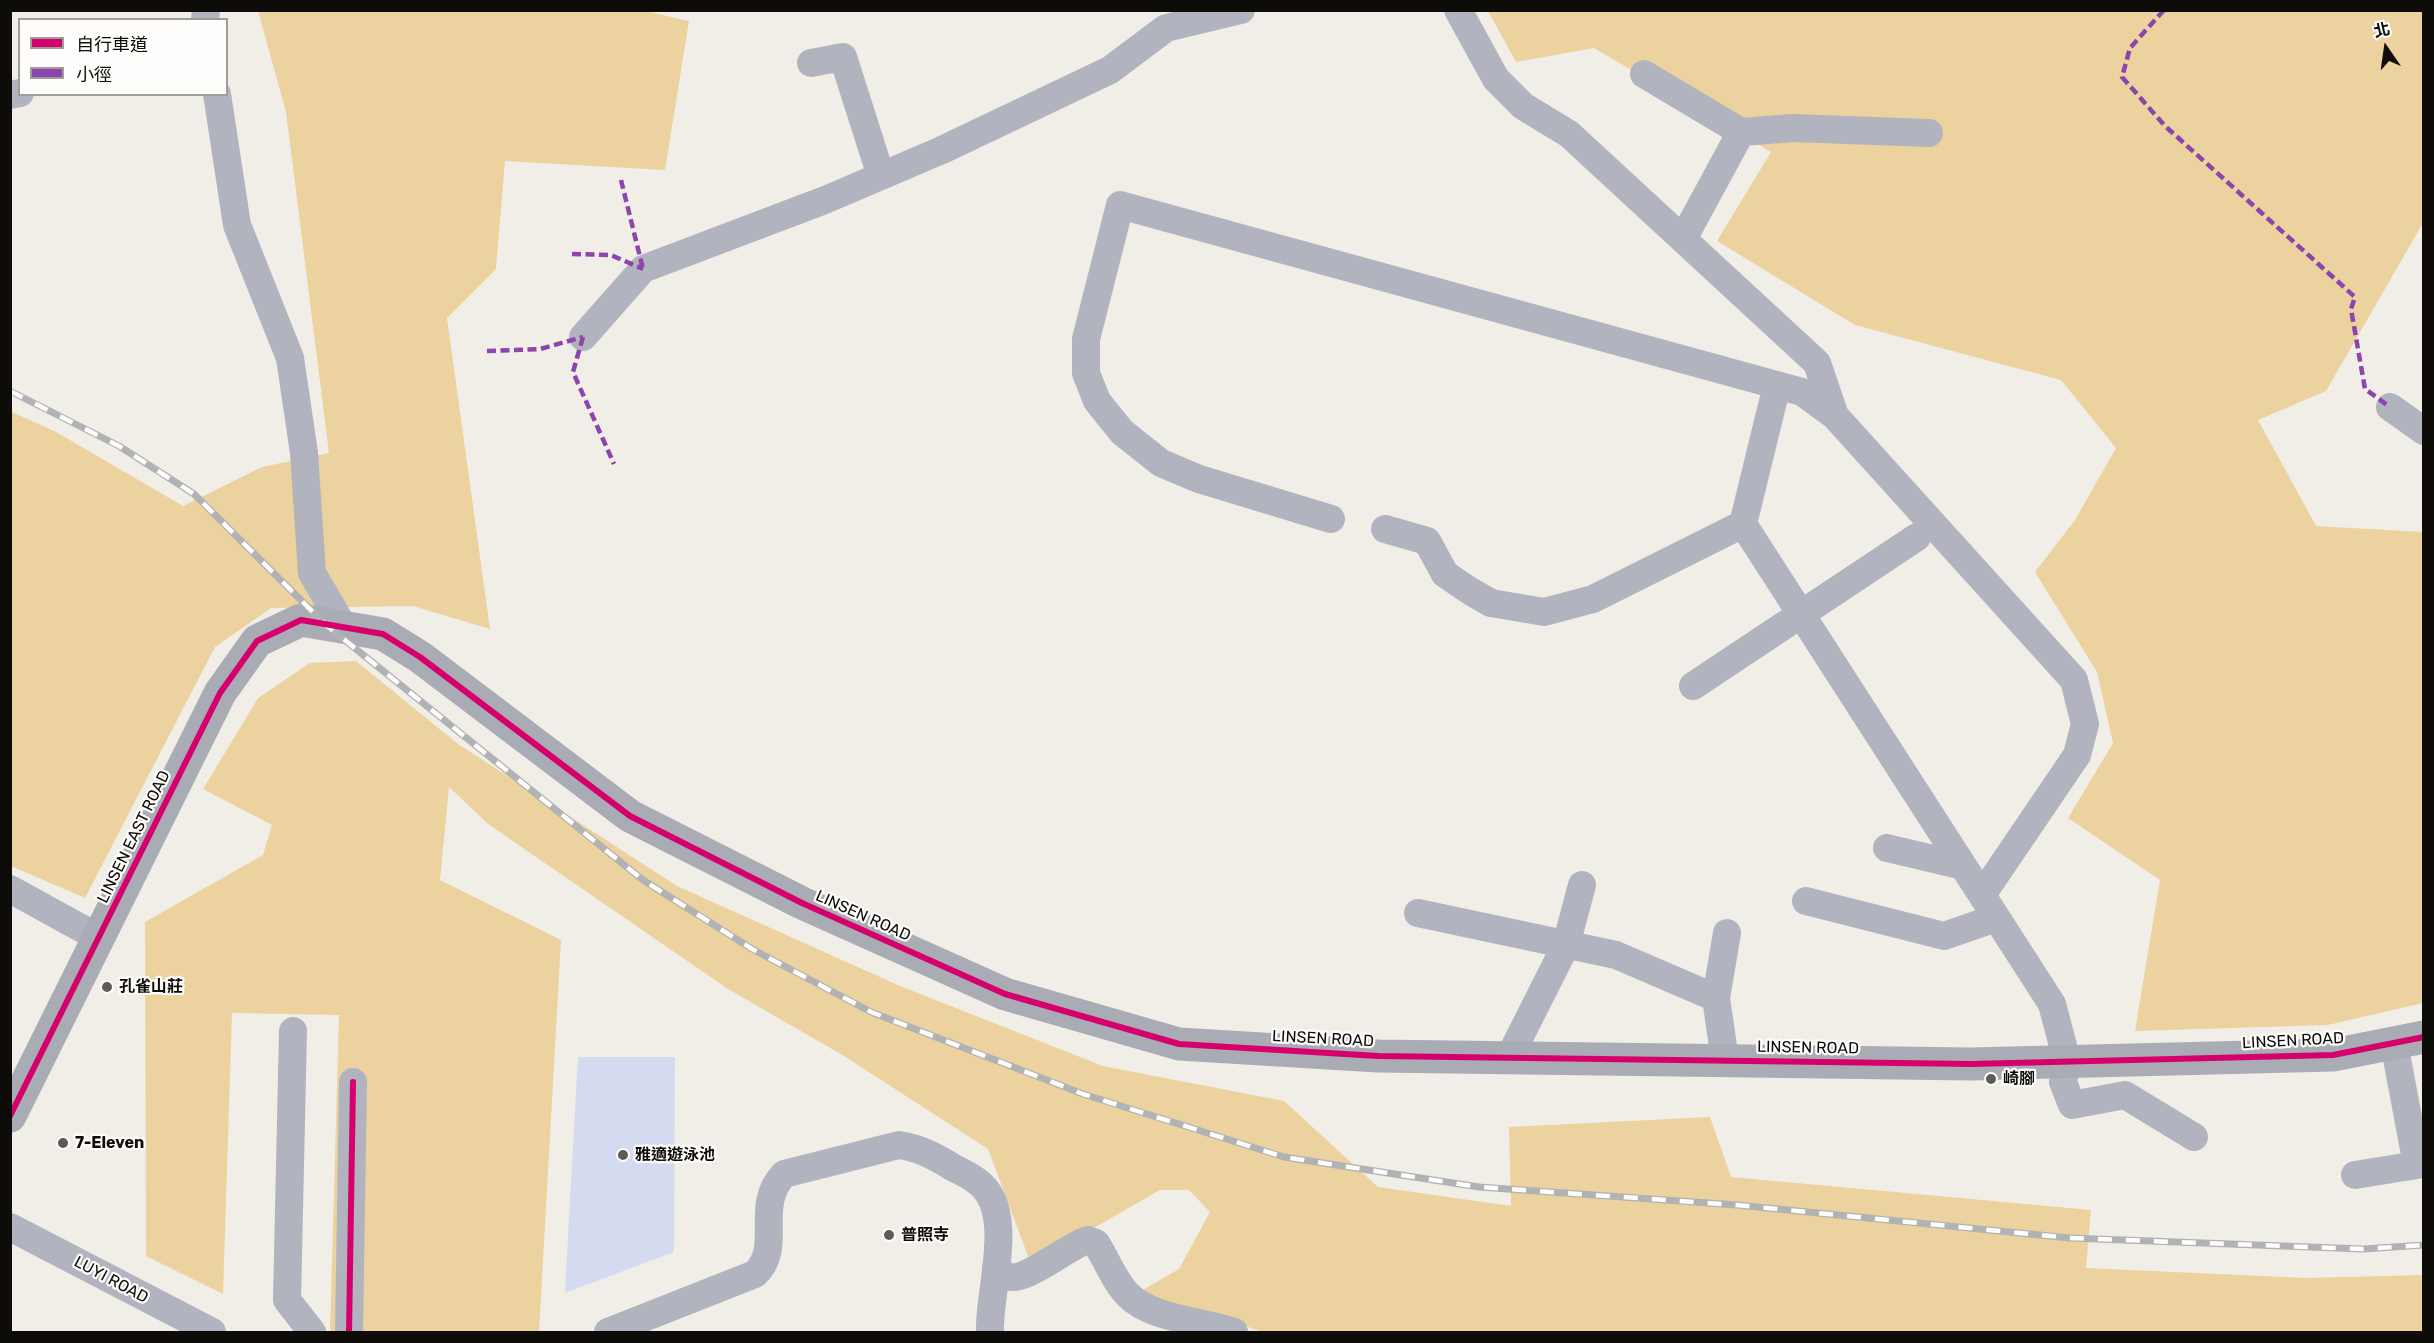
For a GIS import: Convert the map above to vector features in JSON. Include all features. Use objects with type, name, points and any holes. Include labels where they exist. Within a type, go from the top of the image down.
[{"type":"main road","name":"LINSEN EAST ROAD","points":[[10,1116],[220,693],[257,641],[301,620],[335,627]]},
{"type":"main road","name":"LINSEN ROAD","points":[[335,627],[383,634],[420,657],[630,816],[802,903],[1005,994],[1179,1044],[1378,1056],[1971,1064],[2332,1055],[2409,1040]]},
{"type":"street","points":[[583,337],[643,269],[942,150],[1110,70],[1166,28],[1241,10]]},
{"type":"street","points":[[1458,10],[1496,79],[1523,106],[1569,134],[1817,363],[1835,416]]},
{"type":"street","points":[[812,63],[843,57],[881,176]]},
{"type":"street","points":[[1644,74],[1741,132],[1792,128],[1929,133]]},
{"type":"street","points":[[217,96],[237,225],[290,358],[304,453],[312,573],[335,627]]},
{"type":"street","points":[[1683,239],[1741,132]]},
{"type":"street","points":[[1331,519],[1199,478],[1161,463],[1122,432],[1097,401],[1086,373],[1086,339],[1120,205],[1802,392],[1835,416],[2074,680],[2085,724],[2077,755],[1989,906],[1944,936],[1806,901]]},
{"type":"street","points":[[1778,385],[1743,524],[2052,1004],[2067,1061],[2062,1082],[2073,1105],[2125,1095],[2194,1137]]},
{"type":"street","points":[[2390,407],[2424,430]]},
{"type":"street","points":[[1385,529],[1427,541],[1445,574],[1491,603],[1544,612],[1593,599],[1743,524]]},
{"type":"street","points":[[1693,686],[1802,616],[1917,537]]},
{"type":"street","points":[[1887,848],[1963,866]]},
{"type":"street","points":[[1509,1058],[1566,945],[1582,885]]},
{"type":"street","points":[[10,890],[99,938]]},
{"type":"street","points":[[1418,913],[1616,955],[1716,998]]},
{"type":"street","points":[[1725,1060],[1716,998],[1727,933]]},
{"type":"street","points":[[293,1031],[287,1300],[312,1332]]},
{"type":"street","points":[[2355,1175],[2420,1164],[2409,1040]]},
{"type":"street","points":[[349,1332],[353,1082]]},
{"type":"street","points":[[608,1332],[755,1274],[764,1266],[768,1255],[769,1197],[773,1185],[784,1174],[899,1145],[916,1148],[933,1156],[979,1182],[988,1193],[994,1208],[999,1243],[990,1332]]},
{"type":"street","name":"LUYI ROAD","points":[[10,1227],[212,1332]]},
{"type":"street","points":[[996,1267],[1006,1276],[1015,1277],[1030,1272],[1088,1240],[1096,1243],[1128,1295],[1173,1318],[1234,1332]]},
{"type":"shaded area","points":[[641,10],[689,21],[665,170],[505,161],[496,269],[447,318],[490,629],[413,606],[271,608],[215,647],[85,898],[11,866],[10,411],[56,432],[183,506],[262,467],[329,453],[286,112],[258,11]]},
{"type":"shaded area","points":[[1488,11],[2423,11],[2423,223],[2326,391],[2258,420],[2316,526],[2423,532],[2423,1003],[2328,1025],[2135,1031],[2160,880],[2068,818],[2113,743],[2097,672],[2035,572],[2075,520],[2116,448],[2061,380],[1855,325],[1717,241],[1771,152],[1594,48],[1516,62]]},
{"type":"shaded area","points":[[356,661],[458,744],[677,886],[900,986],[1103,1066],[1284,1101],[1378,1187],[1511,1206],[1509,1127],[1710,1117],[1731,1177],[2091,1210],[2086,1268],[2307,1278],[2423,1275],[2423,1332],[1262,1332],[1232,1321],[1176,1309],[1141,1291],[1179,1269],[1210,1212],[1189,1190],[1160,1190],[1031,1264],[988,1149],[844,1056],[728,989],[488,824],[449,787],[440,880],[561,940],[539,1332],[330,1332],[339,1015],[232,1013],[223,1294],[146,1256],[145,922],[263,855],[272,825],[203,789],[258,698],[310,663]]},
{"type":"water","name":"雅適遊泳池","points":[[578,1057],[675,1057],[674,1252],[565,1293]]},
{"type":"railway","points":[[10,391],[119,446],[194,494],[326,625],[643,880],[752,949],[871,1012],[1083,1094],[1284,1157],[1479,1187],[1737,1205],[2070,1238],[2363,1249],[2424,1245]]},
{"type":"marked path","points":[[2164,10],[2130,48],[2122,77],[2165,126],[2355,297],[2351,309],[2365,389],[2390,407]]},
{"type":"marked path","points":[[621,180],[643,269]]},
{"type":"marked path","points":[[572,254],[611,255],[643,269]]},
{"type":"marked path","points":[[583,337],[573,372],[614,464]]},
{"type":"marked path","points":[[487,351],[540,349],[583,337]]},
{"type":"cycle path","points":[[10,1116],[220,693],[257,641],[301,620],[383,634],[420,657],[630,816],[802,903],[1005,994],[1179,1044],[1378,1056],[1971,1064],[2333,1055],[2424,1037]]},
{"type":"cycle path","points":[[349,1332],[353,1082]]},
{"type":"place","name":"孔雀山莊","points":[[107,987]]},
{"type":"place","name":"崎腳","points":[[1991,1079]]},
{"type":"place","name":"7-Eleven","points":[[63,1143]]},
{"type":"place","name":"雅適遊泳池","points":[[623,1155]]},
{"type":"place","name":"普照寺","points":[[889,1235]]}]
